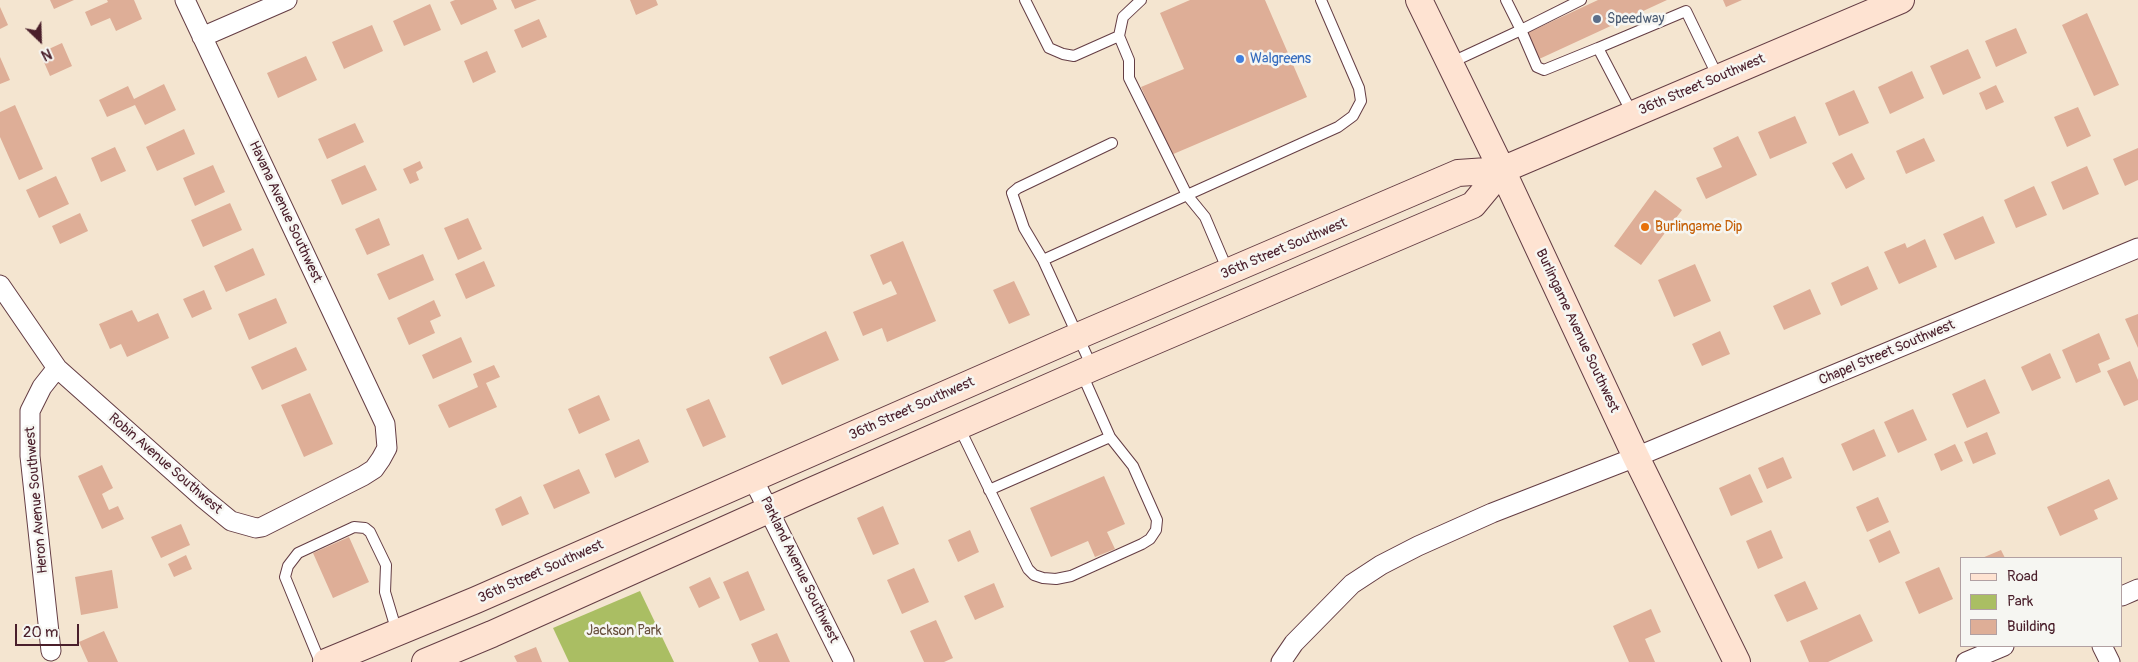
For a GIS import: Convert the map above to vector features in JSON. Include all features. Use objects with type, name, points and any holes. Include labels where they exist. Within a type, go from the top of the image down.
[{"type":"street","name":"Havana Avenue Southwest","points":[[185,0],[385,424]]},
{"type":"street","points":[[202,37],[287,0]]},
{"type":"street","name":"Burlingame Avenue Southwest","points":[[1419,0],[1502,170],[1636,457],[1737,662]]},
{"type":"street","name":"36th Street Southwest","points":[[326,662],[1458,173],[1502,170],[1899,0]]},
{"type":"street","name":"36th Street Southwest","points":[[425,662],[1147,344],[1473,204],[1502,170]]},
{"type":"street","name":"Chapel Street Southwest","points":[[1281,662],[1294,643],[1325,609],[1352,584],[1418,546],[1492,513],[1636,457],[2138,248]]},
{"type":"street","points":[[1147,344],[1180,318],[1220,293],[1226,285],[1229,273]]},
{"type":"street","points":[[0,285],[57,368]]},
{"type":"street","name":"Robin Avenue Southwest","points":[[57,368],[231,521],[256,528],[262,527],[325,497],[374,469],[387,448],[385,424]]},
{"type":"street","name":"Heron Avenue Southwest","points":[[51,651],[30,456],[30,411],[42,387],[57,368]]},
{"type":"street","name":"Parkland Avenue Southwest","points":[[753,479],[844,662]]},
{"type":"street","points":[[2123,596],[2138,589]]},
{"type":"street","points":[[1966,662],[2002,647]]},
{"type":"street","points":[[2102,647],[2110,662]]},
{"type":"lane","points":[[1025,0],[1049,48],[1063,54],[1074,56],[1119,36]]},
{"type":"lane","points":[[1141,0],[1123,17],[1119,36],[1129,60],[1130,78],[1187,195],[1205,217],[1229,273]]},
{"type":"lane","points":[[1043,260],[1338,127],[1354,116],[1360,101],[1359,88],[1321,0]]},
{"type":"lane","points":[[1506,0],[1537,67],[1544,70],[1686,10]]},
{"type":"lane","points":[[1450,63],[1581,0]]},
{"type":"lane","points":[[1681,0],[1718,78]]},
{"type":"lane","points":[[1598,48],[1632,114]]},
{"type":"lane","points":[[959,427],[1028,570],[1034,575],[1056,579],[1079,572],[1142,544],[1150,539],[1156,530],[1157,520],[1133,466],[1110,437],[1087,371],[1078,336],[1043,260],[1024,228],[1012,193],[1018,188],[1112,143]]},
{"type":"lane","points":[[989,490],[1110,437]]},
{"type":"lane","points":[[320,662],[285,576],[288,566],[298,553],[354,528],[365,528],[370,532],[386,565],[385,592],[398,632]]},
{"type":"green space","name":"Jackson Park","points":[[640,591],[674,662],[569,662],[553,628]]},
{"type":"building","points":[[50,0],[74,0],[54,9]]},
{"type":"building","points":[[107,0],[134,0],[142,19],[116,31],[110,18],[91,26],[85,12],[108,2]]},
{"type":"building","points":[[455,0],[493,0],[497,9],[461,25],[450,2]]},
{"type":"building","points":[[511,0],[537,0],[515,9]]},
{"type":"building","points":[[630,0],[656,0],[658,5],[636,15]]},
{"type":"building","points":[[1190,0],[1265,0],[1307,97],[1171,155],[1141,87],[1184,69],[1160,13]]},
{"type":"building","points":[[1598,0],[1667,0],[1537,60],[1525,34]]},
{"type":"building","points":[[1723,0],[1742,0],[1726,7]]},
{"type":"building","points":[[430,4],[441,30],[404,46],[393,21]]},
{"type":"building","points":[[0,7],[8,25],[0,29]]},
{"type":"building","points":[[2087,13],[2119,85],[2094,96],[2062,25]]},
{"type":"building","points":[[539,19],[547,37],[522,48],[514,30]]},
{"type":"building","points":[[372,25],[383,51],[344,69],[332,42]]},
{"type":"building","points":[[2016,28],[2027,53],[1996,67],[1985,41]]},
{"type":"building","points":[[62,43],[72,66],[50,76],[40,53]]},
{"type":"building","points":[[1968,49],[1981,78],[1943,95],[1930,66]]},
{"type":"building","points":[[487,51],[496,72],[473,83],[464,61]]},
{"type":"building","points":[[306,56],[317,80],[278,98],[267,73]]},
{"type":"building","points":[[0,57],[10,80],[0,84]]},
{"type":"building","points":[[1912,71],[1924,98],[1890,114],[1878,87]]},
{"type":"building","points":[[164,84],[176,110],[145,125],[135,105],[107,117],[99,100],[128,86],[134,99]]},
{"type":"building","points":[[1996,85],[2004,102],[1986,110],[1979,93]]},
{"type":"building","points":[[1854,90],[1869,123],[1839,136],[1825,103]]},
{"type":"building","points":[[15,105],[43,169],[19,180],[0,137],[0,112]]},
{"type":"building","points":[[2078,107],[2091,136],[2067,147],[2054,117]]},
{"type":"building","points":[[1795,116],[1807,143],[1770,159],[1758,132]]},
{"type":"building","points":[[355,123],[364,142],[327,159],[318,139]]},
{"type":"building","points":[[184,129],[195,154],[157,171],[146,147]]},
{"type":"building","points":[[1738,136],[1757,175],[1706,199],[1696,178],[1722,167],[1713,148]]},
{"type":"building","points":[[1924,138],[1935,161],[1906,174],[1896,151]]},
{"type":"building","points":[[115,147],[126,171],[101,182],[91,158]]},
{"type":"building","points":[[2138,148],[2138,180],[2125,186],[2113,159]]},
{"type":"building","points":[[1852,153],[1865,179],[1846,189],[1832,163]]},
{"type":"building","points":[[420,161],[423,168],[416,172],[419,180],[410,184],[403,169]]},
{"type":"building","points":[[213,165],[225,192],[195,206],[183,178]]},
{"type":"building","points":[[365,165],[377,190],[342,205],[331,180]]},
{"type":"building","points":[[2087,166],[2099,194],[2063,210],[2051,182]]},
{"type":"building","points":[[56,176],[69,204],[39,218],[26,190]]},
{"type":"building","points":[[2034,186],[2047,215],[2016,228],[2004,200]]},
{"type":"building","points":[[1655,190],[1682,210],[1641,265],[1614,246]]},
{"type":"building","points":[[230,203],[242,230],[203,247],[191,220]]},
{"type":"building","points":[[80,213],[88,231],[60,244],[52,226]]},
{"type":"building","points":[[1983,216],[1995,243],[1955,260],[1943,234]]},
{"type":"building","points":[[379,218],[390,245],[367,255],[355,229]]},
{"type":"building","points":[[468,218],[482,249],[458,260],[444,228]]},
{"type":"building","points":[[1925,239],[1937,267],[1899,284],[1884,252],[1905,243],[1907,248]]},
{"type":"building","points":[[903,241],[936,321],[887,342],[882,328],[863,336],[853,312],[897,294],[891,281],[883,285],[870,255]]},
{"type":"building","points":[[253,248],[265,275],[226,292],[214,266]]},
{"type":"building","points":[[423,254],[434,280],[389,300],[377,274]]},
{"type":"building","points":[[484,261],[495,286],[466,299],[455,274]]},
{"type":"building","points":[[1695,264],[1711,301],[1674,317],[1658,280]]},
{"type":"building","points":[[1868,266],[1878,289],[1841,306],[1831,283]]},
{"type":"building","points":[[1014,281],[1030,315],[1009,324],[993,290]]},
{"type":"building","points":[[1810,289],[1821,314],[1784,330],[1773,306]]},
{"type":"building","points":[[204,290],[212,309],[192,318],[183,299]]},
{"type":"building","points":[[276,298],[287,323],[249,340],[238,314]]},
{"type":"building","points":[[434,300],[441,316],[430,321],[435,333],[409,345],[397,318]]},
{"type":"building","points":[[132,310],[138,322],[158,313],[169,338],[127,357],[121,344],[110,349],[99,324]]},
{"type":"building","points":[[2138,314],[2138,348],[2125,319]]},
{"type":"building","points":[[826,331],[839,360],[782,385],[769,357]]},
{"type":"building","points":[[1720,331],[1730,354],[1702,366],[1692,344]]},
{"type":"building","points":[[2099,333],[2110,359],[2098,364],[2101,372],[2076,383],[2062,350]]},
{"type":"building","points":[[461,337],[472,362],[433,379],[422,355]]},
{"type":"building","points":[[296,347],[307,370],[262,390],[251,367]]},
{"type":"building","points":[[2050,353],[2061,378],[2032,391],[2021,367]]},
{"type":"building","points":[[2130,361],[2138,380],[2138,400],[2124,406],[2107,371]]},
{"type":"building","points":[[494,365],[500,377],[486,383],[497,407],[449,428],[438,405],[478,387],[473,374]]},
{"type":"building","points":[[1985,379],[2000,413],[1967,428],[1952,394]]},
{"type":"building","points":[[310,393],[333,444],[304,457],[281,405]]},
{"type":"building","points":[[599,395],[610,420],[579,434],[568,409]]},
{"type":"building","points":[[709,399],[726,437],[703,447],[686,409]]},
{"type":"building","points":[[1913,409],[1927,440],[1898,453],[1884,422]]},
{"type":"building","points":[[1874,429],[1886,456],[1853,471],[1841,444]]},
{"type":"building","points":[[1987,432],[1996,454],[1973,464],[1964,442]]},
{"type":"building","points":[[639,439],[649,462],[615,478],[605,454]]},
{"type":"building","points":[[1955,444],[1963,461],[1941,471],[1934,454]]},
{"type":"building","points":[[1783,457],[1792,478],[1767,489],[1758,468]]},
{"type":"building","points":[[102,465],[113,488],[102,494],[109,510],[118,506],[124,519],[102,529],[78,476]]},
{"type":"building","points":[[579,469],[590,493],[554,509],[543,485]]},
{"type":"building","points":[[1750,474],[1763,502],[1731,516],[1719,488]]},
{"type":"building","points":[[1104,476],[1125,524],[1107,532],[1115,549],[1095,557],[1088,541],[1051,557],[1030,508]]},
{"type":"building","points":[[2109,479],[2118,499],[2094,510],[2098,519],[2060,536],[2047,507]]},
{"type":"building","points":[[521,496],[529,514],[502,526],[495,509]]},
{"type":"building","points":[[1878,497],[1889,522],[1867,532],[1856,507]]},
{"type":"building","points":[[883,506],[899,544],[873,555],[857,518]]},
{"type":"building","points":[[181,524],[190,545],[161,558],[151,537]]},
{"type":"building","points":[[970,530],[979,552],[958,562],[948,540]]},
{"type":"building","points":[[1771,530],[1783,558],[1758,569],[1746,541]]},
{"type":"building","points":[[1890,530],[1900,553],[1879,563],[1869,540]]},
{"type":"building","points":[[349,537],[369,582],[333,598],[313,553]]},
{"type":"building","points":[[2001,550],[2004,557],[1984,557]]},
{"type":"building","points":[[186,555],[192,569],[174,577],[168,564]]},
{"type":"building","points":[[1939,567],[1953,599],[1919,614],[1905,582]]},
{"type":"building","points":[[914,568],[929,602],[902,614],[887,580]]},
{"type":"building","points":[[112,570],[118,608],[81,615],[75,577]]},
{"type":"building","points":[[748,571],[765,610],[740,621],[723,582]]},
{"type":"building","points":[[710,577],[720,598],[699,608],[689,587]]},
{"type":"building","points":[[1805,581],[1818,609],[1787,622],[1774,595]]},
{"type":"building","points":[[994,583],[1004,607],[975,620],[964,596]]},
{"type":"building","points":[[1651,609],[1661,632],[1645,639],[1655,662],[1629,662],[1613,626]]},
{"type":"building","points":[[1860,614],[1873,641],[1828,662],[1809,662],[1800,641]]},
{"type":"building","points":[[936,620],[953,658],[944,662],[924,662],[910,631]]},
{"type":"building","points":[[104,631],[118,662],[88,662],[79,642]]},
{"type":"building","points":[[777,633],[790,662],[759,662],[751,644]]},
{"type":"building","points":[[536,647],[542,662],[517,662],[514,656]]},
{"type":"place","name":"Speedway","points":[[1597,19]]},
{"type":"place","name":"Walgreens","points":[[1240,59]]},
{"type":"place","name":"Burlingame Dip","points":[[1645,227]]}]
